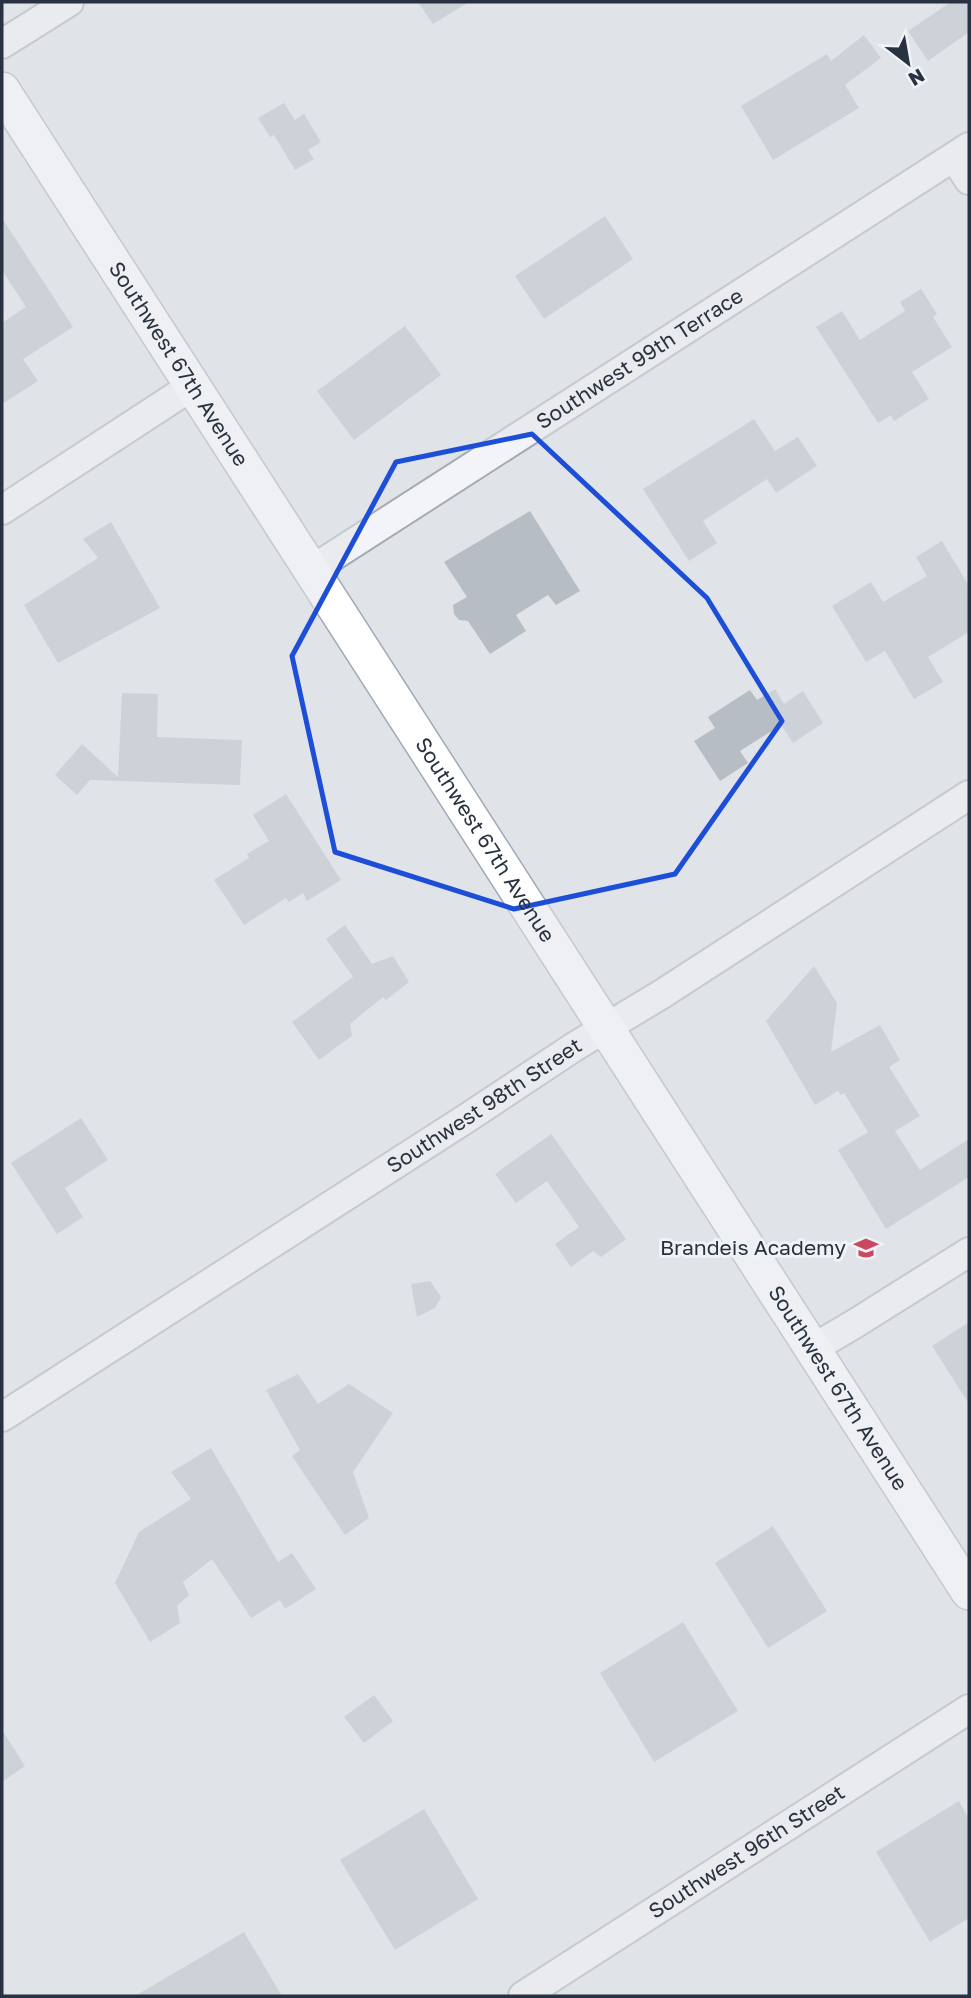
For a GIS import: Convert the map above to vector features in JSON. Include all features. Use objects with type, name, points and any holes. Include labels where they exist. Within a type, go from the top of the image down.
[{"type":"main road","name":"Southwest 67th Avenue","points":[[2,90],[969,1592]]},
{"type":"street","points":[[2,44],[68,2]]},
{"type":"street","points":[[962,152],[969,180]]},
{"type":"street","name":"Southwest 99th Terrace","points":[[310,571],[962,152]]},
{"type":"street","points":[[2,510],[192,386]]},
{"type":"street","name":"Southwest 98th Street","points":[[2,1417],[969,795]]},
{"type":"street","points":[[812,1349],[969,1252]]},
{"type":"street","name":"Southwest 96th Street","points":[[523,1996],[969,1709]]},
{"type":"highlighted area","points":[[532,434],[707,598],[782,721],[675,874],[514,909],[335,852],[292,656],[396,462]]},
{"type":"building","points":[[418,2],[469,2],[433,24]]},
{"type":"building","points":[[951,2],[969,2],[969,32],[928,61],[908,31]]},
{"type":"building","points":[[864,35],[881,58],[845,85],[859,108],[773,160],[741,106],[827,54],[831,61]]},
{"type":"building","points":[[284,103],[295,120],[304,114],[321,142],[308,150],[314,159],[295,170],[274,135],[270,137],[258,118]]},
{"type":"building","points":[[605,216],[633,259],[544,319],[515,276]]},
{"type":"building","points":[[2,218],[73,327],[23,359],[38,381],[2,404],[2,323],[26,307],[2,270]]},
{"type":"building","points":[[921,289],[937,314],[933,317],[952,347],[912,372],[929,399],[894,421],[891,415],[878,423],[816,327],[842,311],[860,340],[905,311],[900,302]]},
{"type":"building","points":[[405,326],[441,375],[354,440],[317,391]]},
{"type":"building","points":[[754,419],[775,451],[798,437],[817,466],[776,493],[767,479],[703,521],[717,543],[689,561],[643,489]]},
{"type":"building","points":[[530,511],[580,591],[556,605],[548,595],[516,615],[526,631],[490,654],[468,621],[459,620],[454,614],[453,605],[467,597],[444,562]]},
{"type":"building","points":[[111,522],[160,608],[58,663],[24,605],[98,558],[83,539]]},
{"type":"building","points":[[942,541],[969,586],[969,632],[928,657],[943,682],[914,699],[885,651],[866,662],[832,606],[871,582],[883,602],[927,576],[916,557]]},
{"type":"building","points":[[775,689],[784,704],[803,691],[823,723],[793,743],[781,725],[740,751],[748,763],[720,781],[694,741],[715,728],[708,717],[750,690],[757,700]]},
{"type":"building","points":[[122,693],[158,694],[157,737],[242,740],[240,785],[90,780],[77,795],[55,775],[82,744],[118,777]]},
{"type":"building","points":[[286,794],[341,880],[307,901],[303,893],[289,902],[286,898],[244,925],[214,880],[249,858],[247,854],[269,841],[253,815]]},
{"type":"building","points":[[345,925],[372,964],[393,956],[409,982],[386,1000],[383,997],[350,1024],[352,1036],[319,1060],[292,1022],[353,977],[326,939]]},
{"type":"building","points":[[814,966],[837,1003],[831,1052],[880,1025],[900,1060],[889,1067],[920,1116],[895,1131],[920,1170],[969,1139],[969,1177],[886,1229],[838,1150],[868,1132],[844,1093],[841,1095],[838,1091],[815,1105],[766,1021]]},
{"type":"building","points":[[81,1118],[108,1160],[65,1188],[83,1217],[57,1234],[11,1163]]},
{"type":"building","points":[[551,1134],[626,1239],[601,1257],[593,1251],[571,1267],[555,1244],[579,1227],[547,1181],[516,1203],[495,1174]]},
{"type":"building","points":[[430,1281],[441,1297],[435,1308],[417,1317],[411,1284]]},
{"type":"building","points":[[969,1322],[969,1404],[932,1346]]},
{"type":"building","points":[[298,1374],[318,1404],[349,1384],[393,1413],[353,1472],[369,1518],[345,1535],[292,1456],[300,1450],[266,1390]]},
{"type":"building","points":[[211,1448],[278,1562],[292,1553],[316,1589],[285,1609],[280,1600],[251,1618],[212,1559],[183,1582],[189,1595],[177,1606],[180,1623],[150,1642],[115,1583],[139,1532],[191,1499],[171,1472]]},
{"type":"building","points":[[773,1526],[827,1611],[768,1648],[715,1563]]},
{"type":"building","points":[[683,1622],[738,1711],[654,1762],[600,1673]]},
{"type":"building","points":[[374,1695],[393,1721],[364,1743],[344,1717]]},
{"type":"building","points":[[2,1730],[25,1766],[2,1782]]},
{"type":"building","points":[[959,1801],[969,1819],[969,1918],[930,1942],[876,1852]]},
{"type":"building","points":[[424,1809],[478,1899],[395,1950],[340,1860]]},
{"type":"building","points":[[244,1932],[282,1996],[135,1996]]},
{"type":"place","name":"Brandeis Academy","points":[[866,1248]]}]
